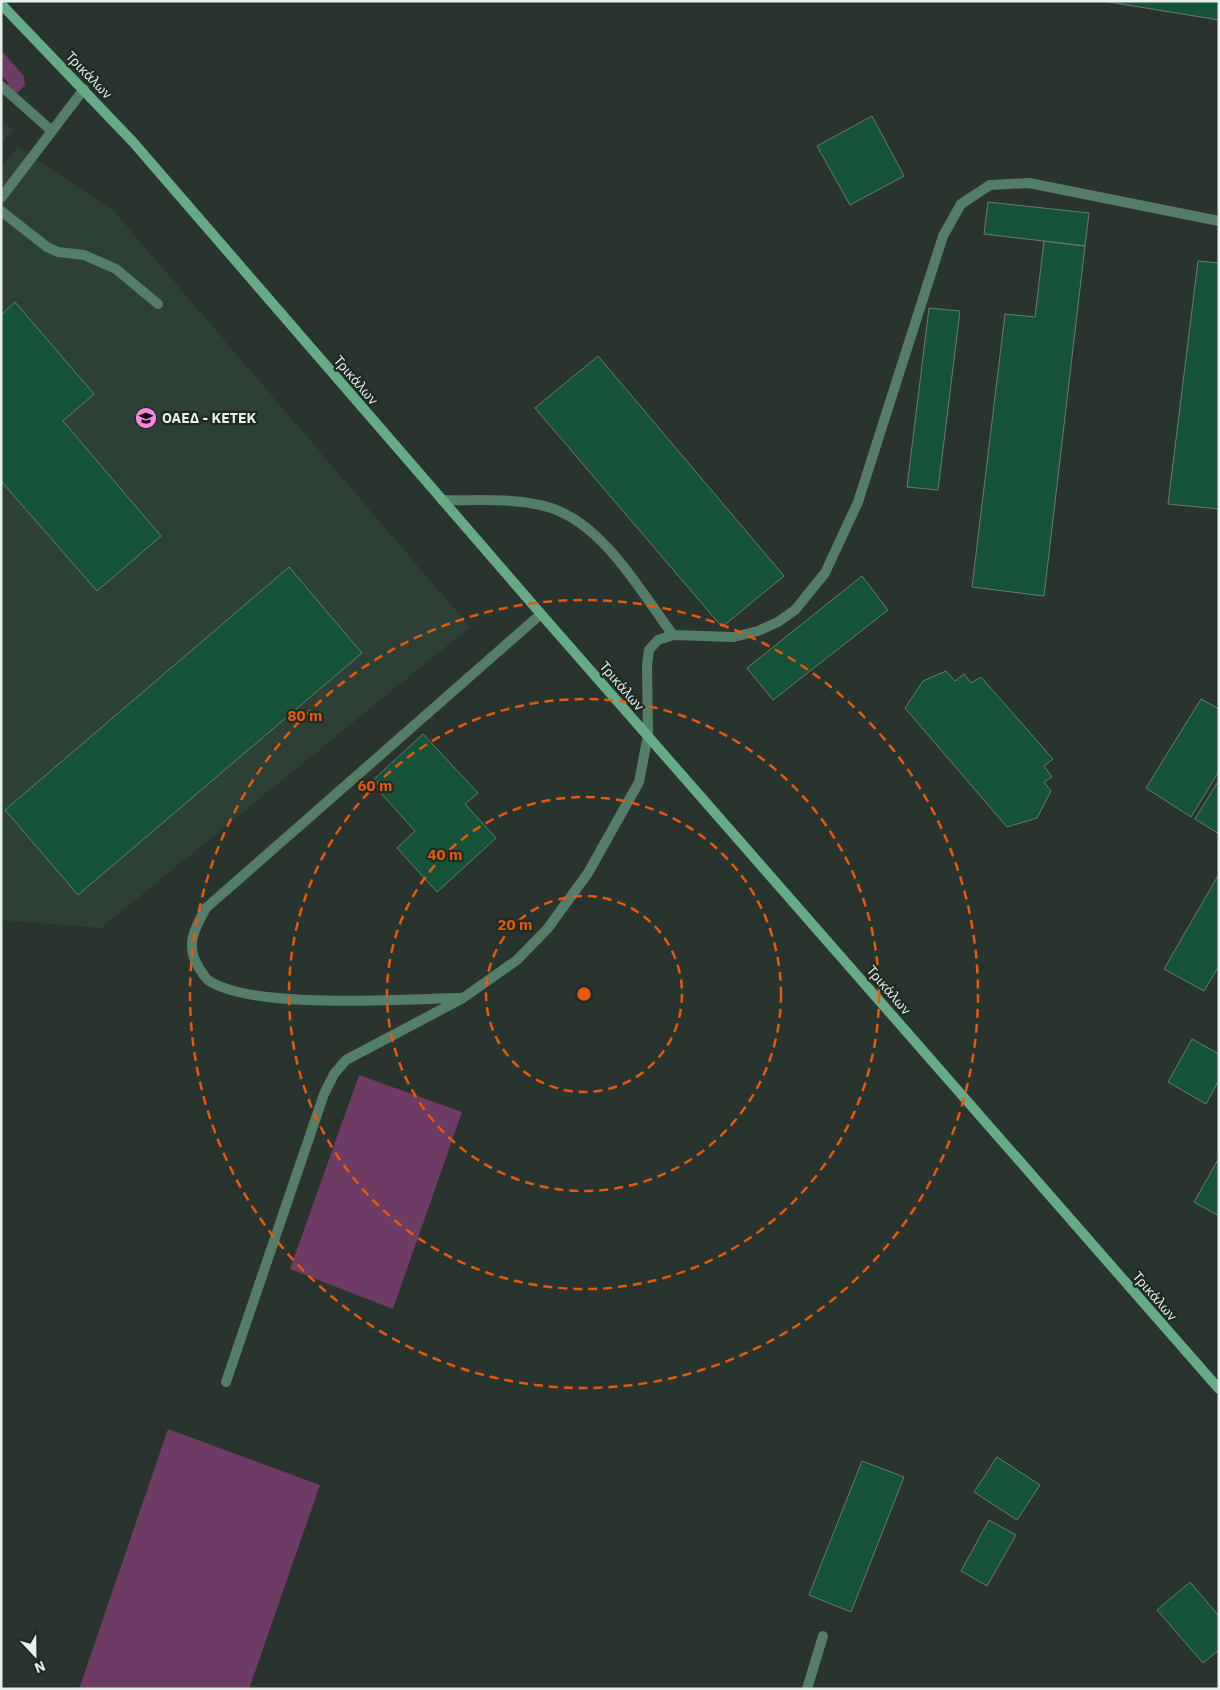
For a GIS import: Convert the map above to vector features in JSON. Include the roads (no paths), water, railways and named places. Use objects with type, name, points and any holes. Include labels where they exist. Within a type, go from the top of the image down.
[{"type":"main road","name":"Τρικάλων","points":[[1,4],[133,142],[541,614],[1219,1389]]},
{"type":"lane","points":[[1,86],[52,131]]},
{"type":"lane","points":[[1,198],[84,89]]},
{"type":"lane","points":[[226,1382],[324,1094],[334,1074],[346,1060],[364,1048],[463,998],[517,960],[548,928],[588,873],[639,782],[648,736],[647,665],[649,650],[658,640],[673,635],[734,637],[758,631],[778,622],[796,610],[825,573],[858,502],[943,236],[961,204],[990,185],[1029,183],[1219,221]]},
{"type":"lane","points":[[1,211],[46,247],[58,252],[84,255],[116,269],[158,304]]},
{"type":"lane","points":[[442,500],[522,502],[551,507],[572,517],[590,530],[614,556],[673,635]]},
{"type":"lane","points":[[463,998],[301,1000],[229,991],[207,979],[195,961],[190,942],[206,908],[541,614]]},
{"type":"lane","points":[[807,1689],[823,1636]]},
{"type":"place","name":"ΟΑΕΔ - ΚΕΤΕΚ","points":[[146,418]]}]
